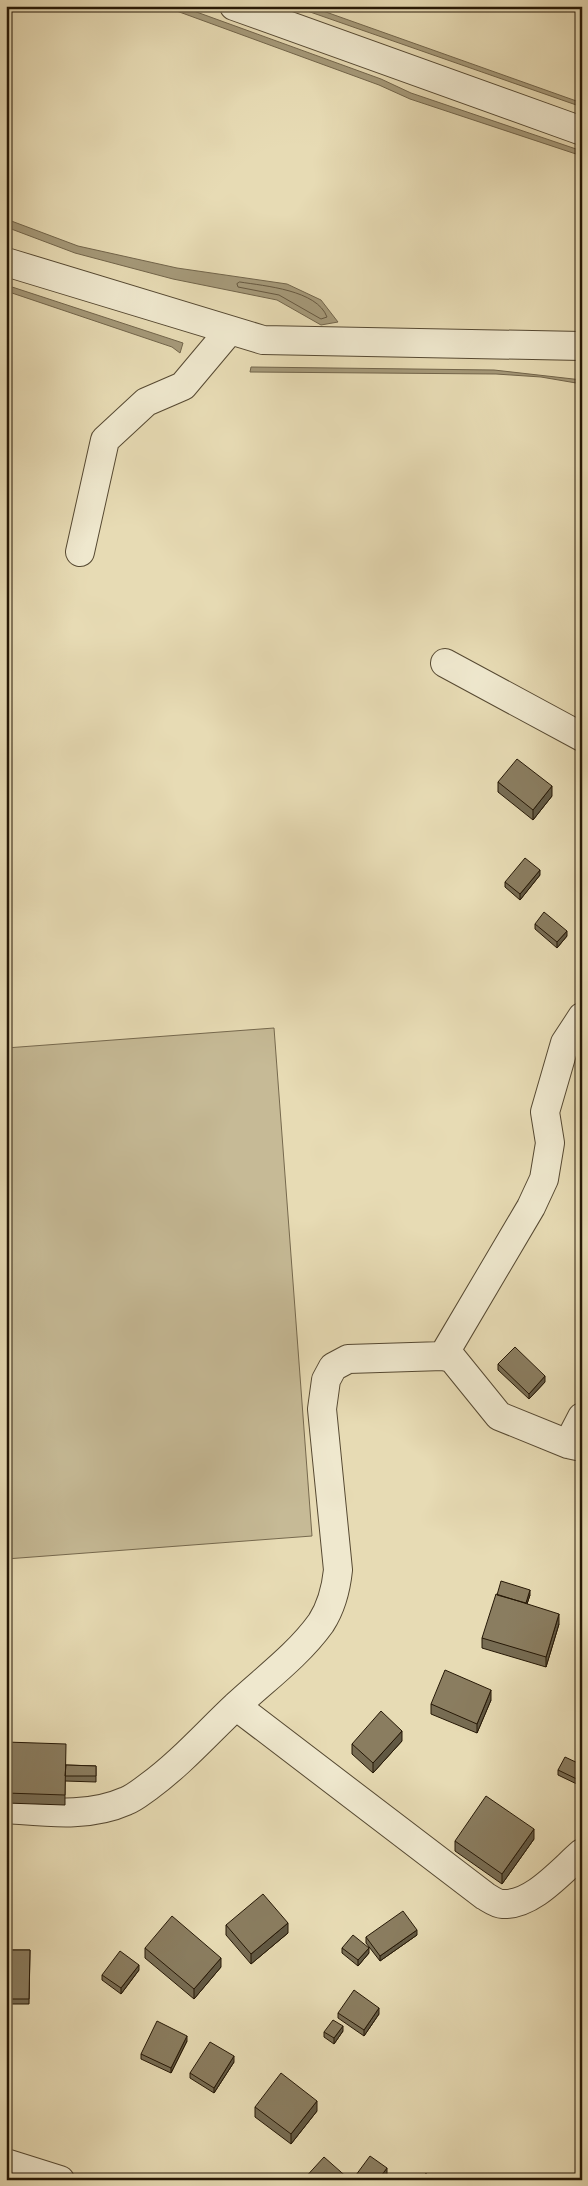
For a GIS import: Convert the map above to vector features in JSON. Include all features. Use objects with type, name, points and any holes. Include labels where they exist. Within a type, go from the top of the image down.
[{"type":"street","points":[[234,6],[582,131]]},
{"type":"street","points":[[6,262],[263,340],[582,346]]},
{"type":"street","points":[[80,552],[105,440],[146,402],[183,386],[230,330]]},
{"type":"street","points":[[446,663],[582,737]]},
{"type":"street","points":[[443,1356],[531,1207],[544,1179],[550,1143],[545,1112],[566,1043],[582,1017]]},
{"type":"street","points":[[6,1809],[74,1812],[102,1810],[128,1801],[170,1771],[236,1706],[292,1656],[320,1623],[331,1605],[336,1589],[338,1570],[322,1409],[326,1380],[333,1367],[348,1359],[443,1356],[452,1358],[499,1416],[575,1446],[582,1417]]},
{"type":"street","points":[[236,1706],[485,1896],[500,1904],[519,1902],[542,1888],[582,1853]]},
{"type":"street","points":[[6,2163],[60,2180]]},
{"type":"shaded area","points":[[274,1028],[312,1536],[6,1559],[6,1048]]},
{"type":"water","points":[[163,6],[180,6],[381,79],[411,93],[582,151],[582,156],[410,99],[379,85]]},
{"type":"water","points":[[293,6],[309,6],[582,103],[582,107]]},
{"type":"water","points":[[6,219],[78,246],[177,268],[287,284],[321,300],[338,322],[321,325],[277,300],[173,279],[75,253],[6,227]]},
{"type":"water","points":[[6,285],[183,343],[180,353],[172,347],[6,291]]},
{"type":"water","points":[[251,367],[494,370],[582,380],[582,384],[541,377],[496,374],[250,372]]},
{"type":"building","points":[[517,759],[552,786],[533,810],[498,782]]},
{"type":"building","points":[[525,858],[540,870],[520,894],[505,882]]},
{"type":"building","points":[[544,912],[567,931],[557,942],[535,924]]},
{"type":"building","points":[[515,1347],[545,1376],[529,1394],[498,1364]]},
{"type":"building","points":[[501,1581],[530,1590],[526,1603],[497,1595]]},
{"type":"building","points":[[496,1594],[559,1614],[546,1657],[482,1638]]},
{"type":"building","points":[[445,1670],[491,1690],[477,1724],[431,1704]]},
{"type":"building","points":[[381,1711],[402,1731],[373,1763],[352,1744]]},
{"type":"building","points":[[6,1742],[66,1744],[65,1795],[6,1793]]},
{"type":"building","points":[[565,1757],[582,1765],[581,1781],[558,1770]]},
{"type":"building","points":[[66,1765],[96,1766],[96,1776],[65,1776]]},
{"type":"building","points":[[486,1796],[534,1829],[502,1874],[455,1841]]},
{"type":"building","points":[[263,1894],[288,1923],[251,1954],[226,1925]]},
{"type":"building","points":[[403,1911],[417,1930],[380,1956],[366,1937]]},
{"type":"building","points":[[172,1916],[221,1958],[194,1989],[145,1948]]},
{"type":"building","points":[[353,1935],[369,1948],[358,1960],[342,1948]]},
{"type":"building","points":[[7,1950],[30,1950],[29,1999],[7,1999]]},
{"type":"building","points":[[120,1951],[139,1965],[121,1988],[102,1975]]},
{"type":"building","points":[[354,1990],[379,2008],[364,2030],[338,2013]]},
{"type":"building","points":[[333,2020],[343,2026],[334,2038],[324,2032]]},
{"type":"building","points":[[157,2021],[187,2036],[171,2068],[141,2054]]},
{"type":"building","points":[[210,2042],[234,2056],[214,2088],[190,2073]]},
{"type":"building","points":[[281,2073],[317,2101],[291,2134],[255,2107]]},
{"type":"building","points":[[370,2156],[387,2168],[378,2180],[354,2180],[353,2179]]},
{"type":"building","points":[[324,2157],[350,2180],[303,2180]]},
{"type":"building","points":[[426,2173],[431,2180],[419,2180]]}]
